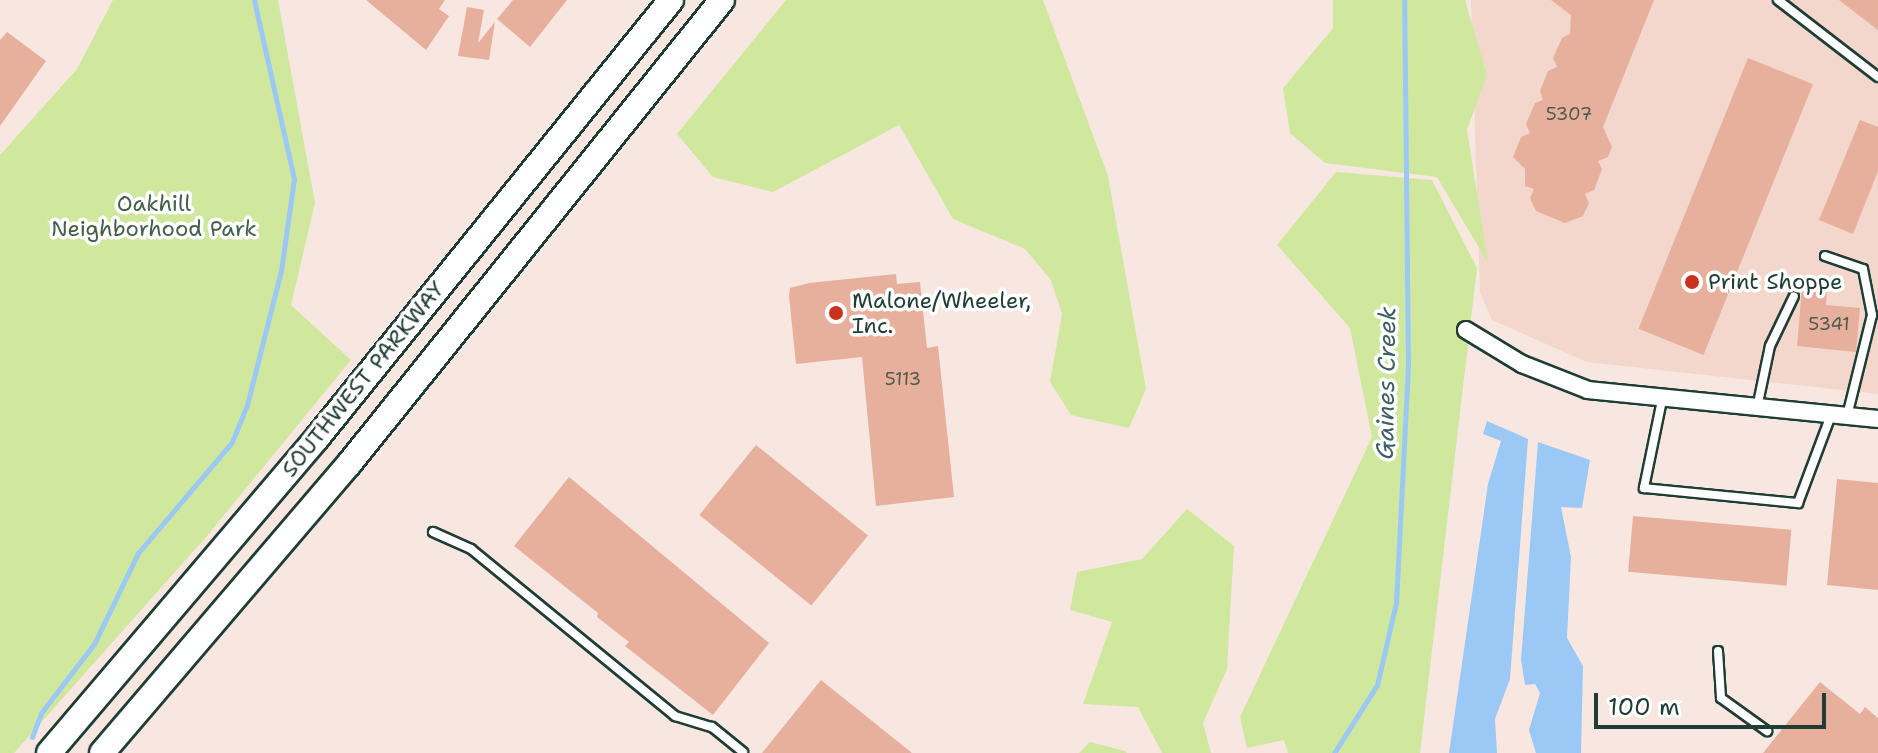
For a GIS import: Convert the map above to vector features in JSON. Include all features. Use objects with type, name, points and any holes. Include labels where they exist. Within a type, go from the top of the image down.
[{"type":"main road","name":"SOUTHWEST PARKWAY","points":[[49,753],[317,438],[671,0]]},
{"type":"main road","name":"SOUTHWEST PARKWAY","points":[[102,753],[349,464],[722,0]]},
{"type":"street","points":[[1466,330],[1552,379],[1588,390],[1662,400],[1878,419]]},
{"type":"lane","points":[[1778,0],[1878,77]]},
{"type":"lane","points":[[1662,400],[1644,488],[1798,503],[1839,416],[1872,315],[1863,269],[1825,256]]},
{"type":"lane","points":[[1757,409],[1770,346],[1794,296]]},
{"type":"lane","points":[[433,532],[471,549],[675,716],[712,727],[743,752]]},
{"type":"lane","points":[[1718,651],[1721,698],[1767,731]]},
{"type":"shaded area","points":[[1471,0],[1878,0],[1878,394],[1587,362],[1492,320],[1480,292]]},
{"type":"green space","name":"Oakhill Neighborhood Park","points":[[113,0],[278,0],[315,203],[291,305],[351,360],[207,536],[14,753],[0,753],[0,155],[77,69]]},
{"type":"green space","points":[[786,0],[1043,0],[1108,176],[1146,389],[1129,428],[1071,415],[1050,382],[1062,314],[1051,280],[1025,249],[953,219],[899,125],[773,192],[713,177],[677,134]]},
{"type":"green space","points":[[1333,0],[1465,0],[1487,75],[1467,130],[1488,263],[1437,177],[1325,163],[1290,133],[1283,88],[1333,28]]},
{"type":"green space","points":[[1336,172],[1432,180],[1477,268],[1420,753],[1288,753],[1284,740],[1247,748],[1240,717],[1372,437],[1350,328],[1277,245]]},
{"type":"green space","points":[[1187,509],[1234,546],[1227,669],[1203,723],[1211,753],[1162,753],[1138,707],[1083,704],[1112,622],[1070,610],[1077,572],[1142,559]]},
{"type":"green space","points":[[1090,742],[1125,751],[1127,753],[1079,753]]},
{"type":"water","points":[[1487,421],[1528,439],[1510,679],[1495,719],[1497,753],[1449,753],[1488,484],[1501,441],[1483,434]]},
{"type":"water","points":[[1538,442],[1590,460],[1582,508],[1561,507],[1571,557],[1567,638],[1583,666],[1581,753],[1536,753],[1529,730],[1540,693],[1535,684],[1525,685],[1521,660]]},
{"type":"building","points":[[366,0],[445,0],[439,9],[449,16],[426,50]]},
{"type":"building","points":[[513,0],[567,0],[530,47],[497,19]]},
{"type":"building","points":[[1551,0],[1654,0],[1603,127],[1612,147],[1608,157],[1598,161],[1602,169],[1594,190],[1585,194],[1589,203],[1583,216],[1565,223],[1536,211],[1530,198],[1534,189],[1525,186],[1525,169],[1513,157],[1521,137],[1530,133],[1526,124],[1535,103],[1543,100],[1540,91],[1548,71],[1557,67],[1553,58],[1562,38],[1570,34],[1571,15]]},
{"type":"building","points":[[1839,0],[1878,0],[1878,30]]},
{"type":"building","points":[[467,7],[484,10],[478,43],[495,22],[489,60],[458,56]]},
{"type":"building","points":[[7,32],[46,61],[0,126],[0,40]]},
{"type":"building","points":[[1748,58],[1813,84],[1704,355],[1639,329]]},
{"type":"building","points":[[1860,120],[1878,127],[1878,171],[1853,234],[1819,220]]},
{"type":"building","points":[[896,274],[897,284],[920,282],[927,348],[938,346],[954,497],[876,506],[862,357],[796,364],[789,296],[790,288],[809,283]]},
{"type":"building","points":[[1803,276],[1828,278],[1826,305],[1860,308],[1856,352],[1797,346]]},
{"type":"building","points":[[756,445],[868,536],[811,606],[699,515]]},
{"type":"building","points":[[569,477],[769,643],[713,715],[625,646],[629,642],[597,617],[598,613],[514,546]]},
{"type":"building","points":[[1837,479],[1878,483],[1878,590],[1827,585]]},
{"type":"building","points":[[1633,516],[1791,530],[1787,586],[1628,572]]},
{"type":"building","points":[[821,680],[912,753],[762,753]]},
{"type":"building","points":[[1820,682],[1860,714],[1865,707],[1878,718],[1878,753],[1763,753]]},
{"type":"waterway","points":[[32,737],[41,713],[94,644],[138,553],[232,442],[247,405],[281,271],[294,179],[254,0]]},
{"type":"waterway","name":"Gaines Creek","points":[[1334,753],[1377,685],[1396,603],[1408,366],[1404,0]]},
{"type":"place","name":"Print Shoppe","points":[[1692,282]]},
{"type":"place","name":"Malone/Wheeler, Inc.","points":[[836,313]]}]
